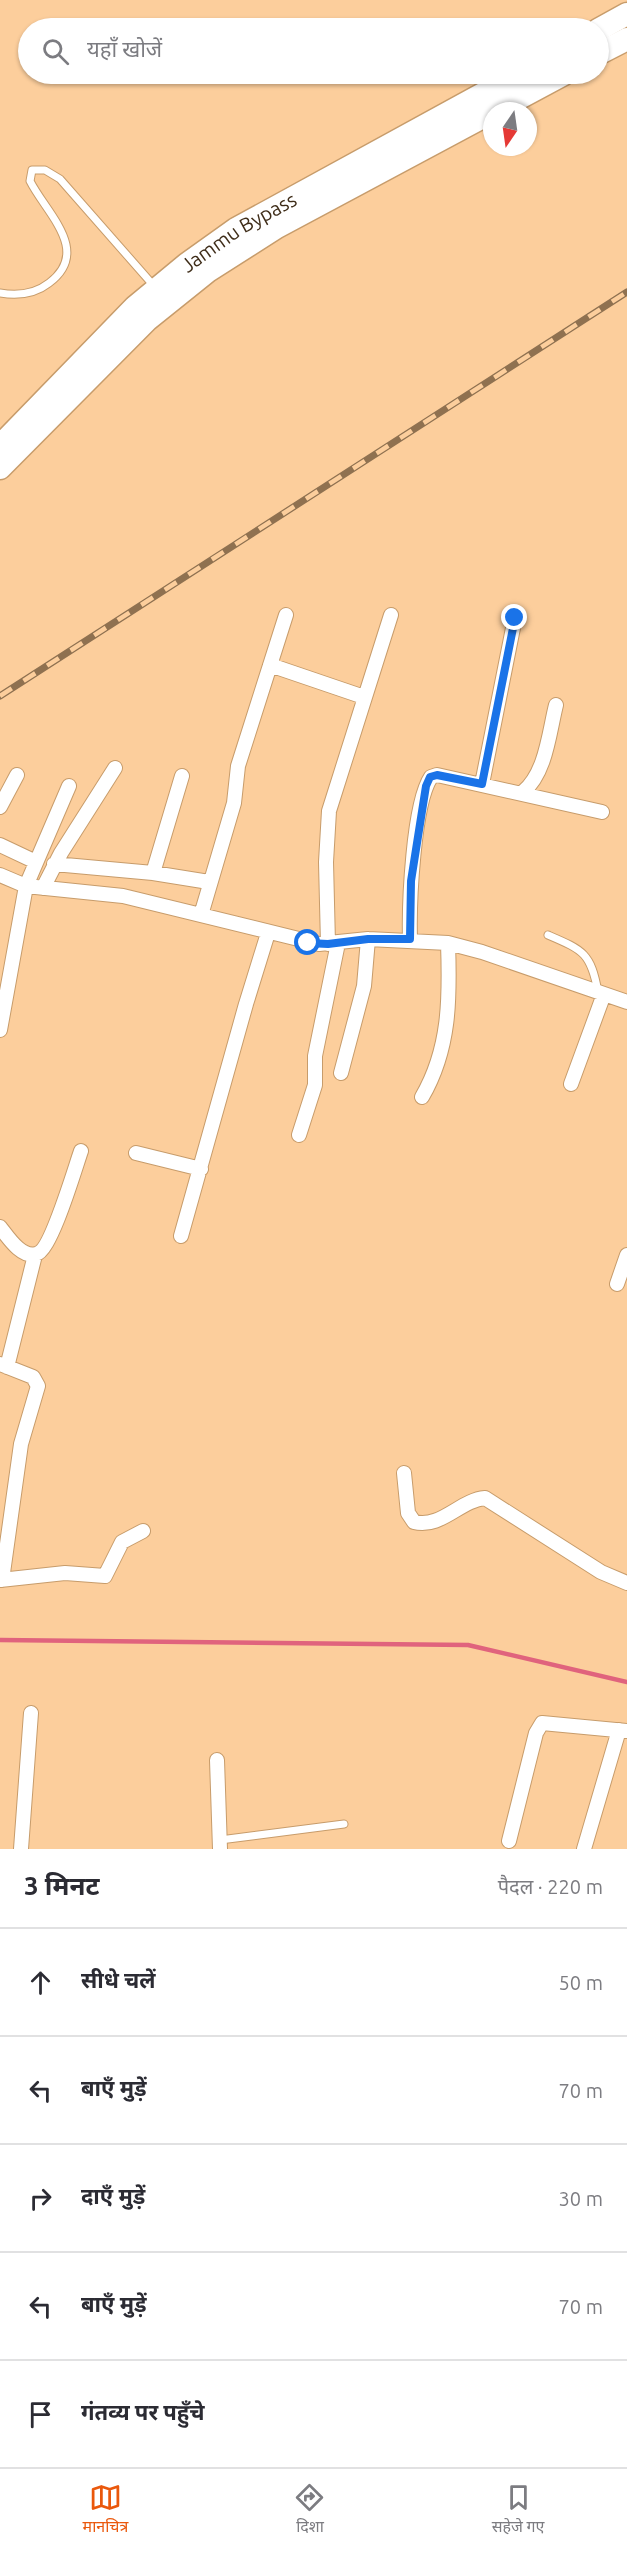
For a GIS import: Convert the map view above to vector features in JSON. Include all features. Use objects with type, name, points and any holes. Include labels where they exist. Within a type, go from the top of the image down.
[{"type":"highway","points":[[609,24],[627,14]]},
{"type":"highway","points":[[609,48],[627,39]]},
{"type":"highway","name":"Jammu Bypass","points":[[0,468],[162,295],[237,229],[501,84]]},
{"type":"highway","name":"Jammu Bypass","points":[[512,102],[545,84]]},
{"type":"highway","name":"Jammu Bypass","points":[[0,446],[135,307],[162,295],[240,248],[483,117]]},
{"type":"street","points":[[202,909],[234,803],[238,766],[286,615]]},
{"type":"street","points":[[300,1135],[315,1085],[315,1056],[331,938],[326,899],[329,810],[391,615]]},
{"type":"street","points":[[482,784],[515,618]]},
{"type":"street","points":[[270,665],[364,697]]},
{"type":"street","points":[[524,792],[534,782],[556,705]]},
{"type":"street","points":[[49,875],[115,768]]},
{"type":"street","points":[[0,807],[17,775]]},
{"type":"street","points":[[410,934],[414,860],[428,780],[437,775],[524,792],[602,812]]},
{"type":"street","points":[[153,873],[182,776]]},
{"type":"street","points":[[0,1030],[31,873],[69,786]]},
{"type":"street","points":[[0,845],[31,873]]},
{"type":"street","points":[[0,875],[153,873],[208,885]]},
{"type":"street","points":[[49,875],[123,896],[202,909],[268,933],[308,943],[331,938],[368,939],[410,934],[482,952],[627,1002]]},
{"type":"street","points":[[181,1236],[268,933]]},
{"type":"street","points":[[341,1073],[364,986],[368,939]]},
{"type":"street","points":[[422,1098],[438,1066],[443,1048],[449,1005],[448,943]]},
{"type":"street","points":[[571,1084],[601,993]]},
{"type":"street","points":[[81,1151],[50,1239],[44,1249],[35,1255],[4,1366],[33,1377],[38,1386],[21,1444],[1,1580],[65,1573],[105,1576],[122,1542],[143,1531]]},
{"type":"street","points":[[136,1153],[201,1169]]},
{"type":"street","points":[[0,1227],[22,1251],[35,1255]]},
{"type":"street","points":[[616,1284],[627,1256]]},
{"type":"street","points":[[404,1473],[407,1507],[414,1522],[423,1524],[434,1521],[485,1498],[601,1572],[627,1583]]},
{"type":"street","points":[[21,1849],[31,1713]]},
{"type":"street","points":[[509,1841],[536,1733],[542,1723],[623,1730],[584,1849]]},
{"type":"street","points":[[217,1760],[220,1844]]},
{"type":"lane","points":[[0,293],[28,294],[41,289],[55,279],[64,267],[67,255],[61,230],[30,181],[32,170],[40,169],[53,174],[69,189],[162,295]]},
{"type":"lane","points":[[548,935],[586,955],[595,972],[601,993]]},
{"type":"lane","points":[[220,1844],[344,1824]]},
{"type":"waterway","points":[[0,1640],[468,1645],[627,1682]]},
{"type":"railway","points":[[0,696],[627,292]]},
{"type":"route","points":[[308,943],[410,939],[411,881],[426,786],[430,777],[434,775],[482,784],[515,618]]}]
